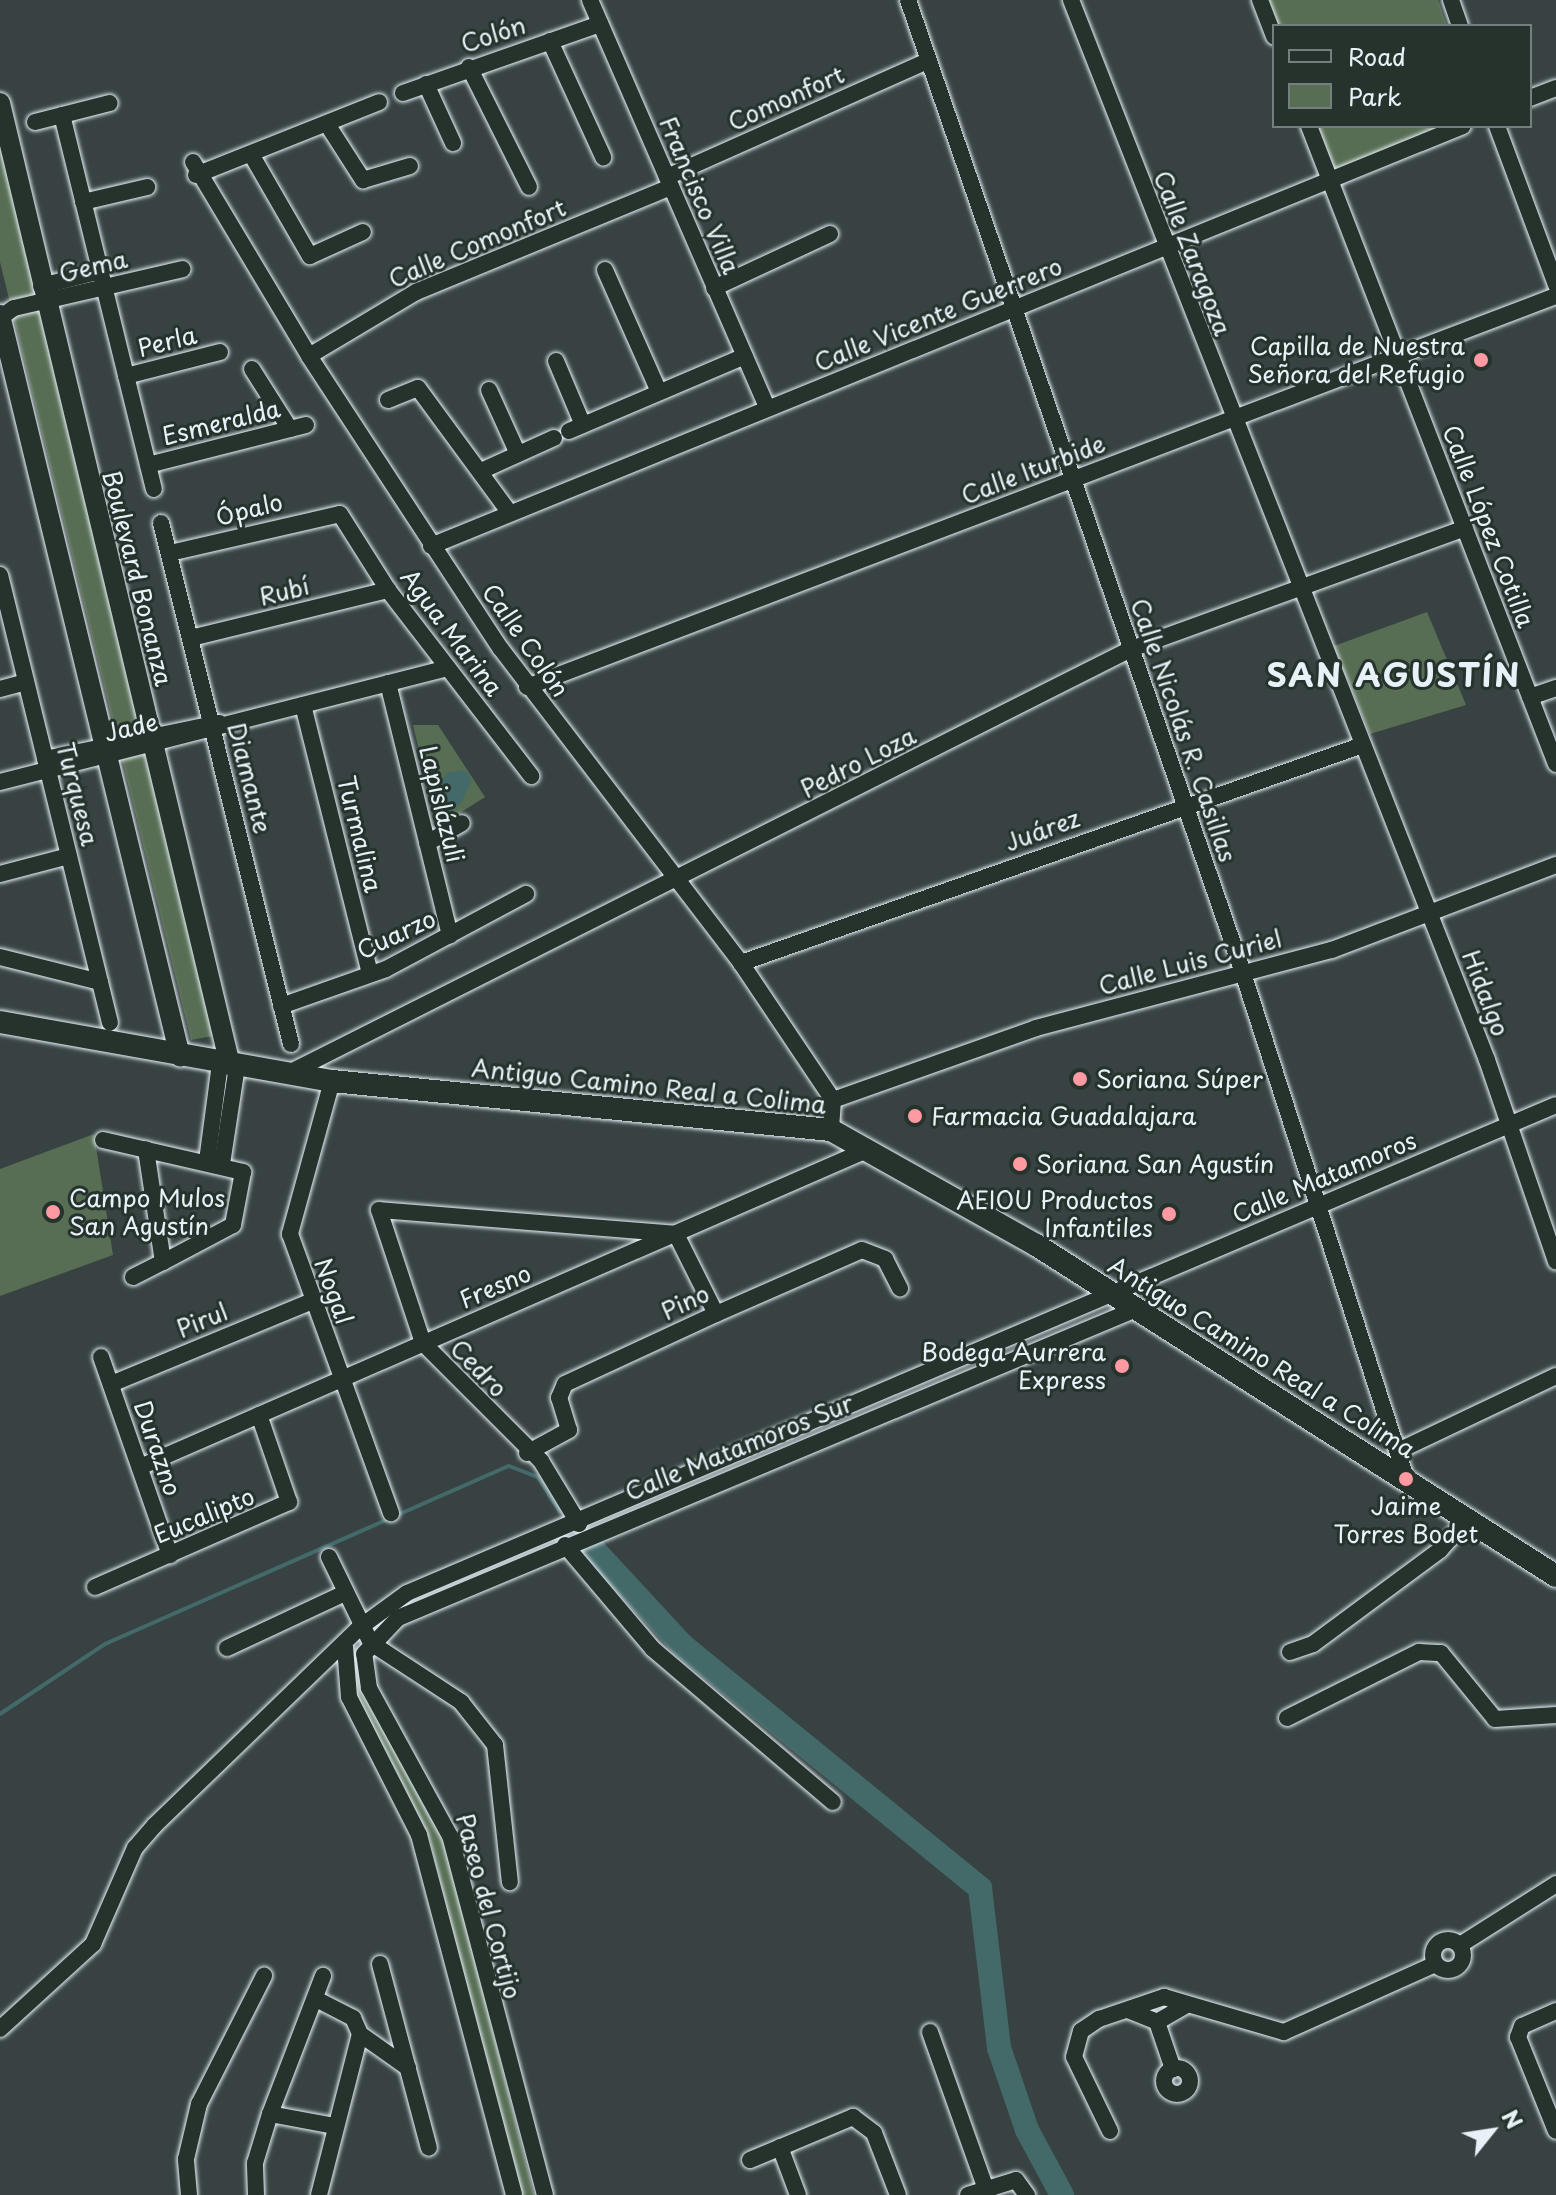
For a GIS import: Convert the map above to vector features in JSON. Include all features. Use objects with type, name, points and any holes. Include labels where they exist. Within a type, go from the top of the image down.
[{"type":"main road","name":"Antiguo Camino Real a Colima","points":[[0,1022],[332,1081],[831,1130],[869,1149],[1112,1296],[1406,1478],[1556,1576]]},
{"type":"street","name":"Francisco Villa","points":[[590,0],[767,408]]},
{"type":"street","name":"Calle Nicolás R. Casillas","points":[[908,0],[925,62],[1243,973],[1315,1205],[1406,1478]]},
{"type":"street","name":"Calle Zaragoza","points":[[1071,0],[1360,746]]},
{"type":"street","points":[[1260,0],[1272,31]]},
{"type":"street","points":[[1451,0],[1459,24]]},
{"type":"street","name":"Colón","points":[[403,93],[469,67],[600,24]]},
{"type":"street","points":[[550,41],[603,157]]},
{"type":"street","name":"Comonfort","points":[[669,182],[925,62]]},
{"type":"street","points":[[469,67],[529,187]]},
{"type":"street","points":[[426,84],[453,143]]},
{"type":"street","points":[[1532,97],[1556,88]]},
{"type":"street","points":[[363,232],[310,256],[251,154],[379,102]]},
{"type":"street","name":"Boulevard Bonanza","points":[[0,103],[43,294],[229,1064]]},
{"type":"street","points":[[35,122],[110,103]]},
{"type":"street","points":[[62,115],[154,489]]},
{"type":"street","points":[[327,124],[363,180],[410,166]]},
{"type":"street","name":"Calle López Cotilla","points":[[1310,128],[1396,356],[1534,696],[1556,764]]},
{"type":"street","name":"Calle Vicente Guerrero","points":[[431,546],[1458,128]]},
{"type":"street","points":[[1498,128],[1556,285]]},
{"type":"street","name":"Calle Colón","points":[[251,154],[194,169],[431,546],[527,687],[741,963],[833,1100]]},
{"type":"street","name":"Calle Comonfort","points":[[309,356],[416,292],[669,182]]},
{"type":"street","points":[[83,202],[147,187]]},
{"type":"street","points":[[714,288],[830,234]]},
{"type":"street","name":"Gema","points":[[43,294],[105,288],[183,269]]},
{"type":"street","points":[[605,270],[659,392]]},
{"type":"street","name":"Gema","points":[[3,313],[101,271]]},
{"type":"street","name":"Calle Iturbide","points":[[527,687],[1556,296]]},
{"type":"street","points":[[3,313],[180,1056]]},
{"type":"street","name":"Perla","points":[[126,376],[220,352]]},
{"type":"street","points":[[481,471],[745,356]]},
{"type":"street","points":[[556,361],[569,431]]},
{"type":"street","name":"Esmeralda","points":[[148,465],[298,427],[252,369]]},
{"type":"street","points":[[388,400],[418,388],[509,512]]},
{"type":"street","points":[[489,390],[518,454]]},
{"type":"street","name":"Ópalo","points":[[170,553],[340,514]]},
{"type":"street","name":"Agua Marina","points":[[340,514],[388,590],[531,776]]},
{"type":"street","name":"Diamante","points":[[161,523],[217,726],[291,1044]]},
{"type":"street","name":"Pedro Loza","points":[[289,1073],[677,882],[1131,649],[1465,528]]},
{"type":"street","name":"Turquesa","points":[[0,575],[110,1023]]},
{"type":"street","name":"Rubí","points":[[191,638],[388,590]]},
{"type":"street","name":"Jade","points":[[0,782],[47,765],[448,668]]},
{"type":"street","points":[[0,689],[26,682]]},
{"type":"street","name":"Lapislázuli","points":[[388,683],[450,936]]},
{"type":"street","points":[[1534,696],[1556,688]]},
{"type":"street","name":"Turmalina","points":[[303,705],[370,974]]},
{"type":"street","name":"Juárez","points":[[741,963],[1360,746]]},
{"type":"street","name":"Hidalgo","points":[[1360,746],[1430,913],[1511,1125],[1556,1262]]},
{"type":"street","points":[[427,843],[462,823]]},
{"type":"street","points":[[0,874],[69,856]]},
{"type":"street","name":"Calle Luis Curiel","points":[[833,1100],[1036,1028],[1243,973],[1430,913],[1556,865]]},
{"type":"street","name":"Cuarzo","points":[[281,1006],[370,974],[450,936],[526,894]]},
{"type":"street","points":[[0,957],[100,982]]},
{"type":"street","points":[[214,1163],[229,1064]]},
{"type":"street","name":"Nogal","points":[[332,1081],[290,1234],[391,1513]]},
{"type":"street","points":[[831,1130],[833,1100]]},
{"type":"street","name":"Calle Matamoros","points":[[1112,1296],[1315,1205],[1556,1105]]},
{"type":"street","points":[[103,1140],[214,1163],[244,1174],[236,1221],[133,1277]]},
{"type":"street","points":[[146,1149],[163,1262]]},
{"type":"street","name":"Fresno","points":[[140,1467],[869,1149]]},
{"type":"street","name":"Cedro","points":[[584,1537],[550,1472],[527,1453],[423,1343],[379,1210],[676,1234]]},
{"type":"street","points":[[676,1234],[716,1314]]},
{"type":"street","name":"Pino","points":[[527,1453],[569,1430],[559,1398],[565,1384],[716,1314],[862,1250],[885,1259],[900,1288]]},
{"type":"street","name":"Calle Matamoros Sur","points":[[0,2029],[93,1944],[135,1848],[155,1825],[345,1647],[359,1628],[407,1593],[576,1517],[1112,1296]]},
{"type":"street","name":"Pirul","points":[[111,1384],[312,1301]]},
{"type":"street","name":"Calle Matamoros Sur","points":[[371,1643],[398,1618],[565,1545],[1134,1310]]},
{"type":"street","name":"Durazno","points":[[101,1357],[170,1555]]},
{"type":"street","points":[[1398,1451],[1556,1376]]},
{"type":"street","points":[[910,1377],[920,1399]]},
{"type":"street","name":"Eucalipto","points":[[95,1587],[289,1502],[259,1415]]},
{"type":"street","points":[[1290,1652],[1313,1644],[1440,1550],[1468,1518]]},
{"type":"street","points":[[565,1545],[653,1649],[833,1802]]},
{"type":"street","points":[[329,1557],[359,1628],[371,1643],[461,1702],[495,1745],[510,1882]]},
{"type":"street","points":[[227,1648],[343,1594]]},
{"type":"street","name":"Paseo del Cortijo","points":[[371,1643],[364,1654],[369,1688],[450,1836],[545,2195]]},
{"type":"street","name":"Paseo del Cortijo","points":[[345,1647],[349,1697],[419,1835],[514,2195]]},
{"type":"street","points":[[1287,1718],[1419,1652],[1441,1653],[1495,1719],[1556,1715]]},
{"type":"street","points":[[1110,2131],[1078,2073],[1073,2042],[1099,2019],[1128,2010],[1151,1997],[1284,2032],[1435,1964],[1439,1942],[1460,1945],[1556,1884]]},
{"type":"street","points":[[380,1964],[429,2148]]},
{"type":"street","points":[[189,2195],[186,2159],[199,2104],[264,1976]]},
{"type":"street","points":[[256,2195],[255,2163],[270,2114],[323,1976]]},
{"type":"street","points":[[316,1999],[353,2018],[360,2034],[408,2068]]},
{"type":"street","points":[[1157,2022],[1187,2005]]},
{"type":"street","points":[[1128,2010],[1157,2022],[1173,2069]]},
{"type":"street","points":[[1556,2011],[1522,2026],[1518,2037],[1556,2131]]},
{"type":"street","points":[[930,2032],[987,2192]]},
{"type":"street","points":[[319,2195],[334,2126],[360,2034]]},
{"type":"street","points":[[270,2114],[334,2126]]},
{"type":"street","points":[[750,2160],[853,2117],[867,2121],[898,2195]]},
{"type":"street","points":[[780,2147],[798,2195]]},
{"type":"street","points":[[968,2195],[987,2192],[1016,2180],[1027,2195]]},
{"type":"green space","points":[[1269,0],[1438,0],[1446,24],[1278,24]]},
{"type":"green space","points":[[1318,128],[1443,128],[1334,171]]},
{"type":"green space","points":[[0,137],[218,1035],[191,1040],[0,262]]},
{"type":"green space","points":[[1427,612],[1466,705],[1370,734],[1334,646]]},
{"type":"green space","points":[[413,725],[438,725],[485,797],[438,827]]},
{"type":"green space","name":"Campo Mulos San Agustín","points":[[94,1134],[113,1255],[0,1296],[0,1169]]},
{"type":"green space","points":[[358,1645],[361,1690],[444,1837],[534,2195],[521,2195],[505,2152],[430,1839],[351,1695],[347,1653]]},
{"type":"water","points":[[465,770],[472,780],[461,803],[448,814],[435,811],[433,791],[447,773]]},
{"type":"waterway","points":[[0,1714],[105,1644],[509,1466],[538,1477],[560,1512]]},
{"type":"waterway","points":[[595,1551],[682,1645],[980,1888],[999,2048],[1027,2130],[1062,2195]]},
{"type":"place","name":"Capilla de Nuestra Señora del Refugio","points":[[1481,360]]},
{"type":"place","name":"Soriana Súper","points":[[1080,1079]]},
{"type":"place","name":"Farmacia Guadalajara","points":[[915,1116]]},
{"type":"place","name":"Soriana San Agustín","points":[[1020,1164]]},
{"type":"place","name":"Campo Mulos San Agustín","points":[[53,1212]]},
{"type":"place","name":"AEIOU Productos Infantiles","points":[[1169,1214]]},
{"type":"place","name":"Bodega Aurrera Express","points":[[1122,1366]]},
{"type":"place","name":"Jaime Torres Bodet","points":[[1406,1479]]},
{"type":"district","name":"SAN AGUSTÍN","points":[[1394,674]]}]
